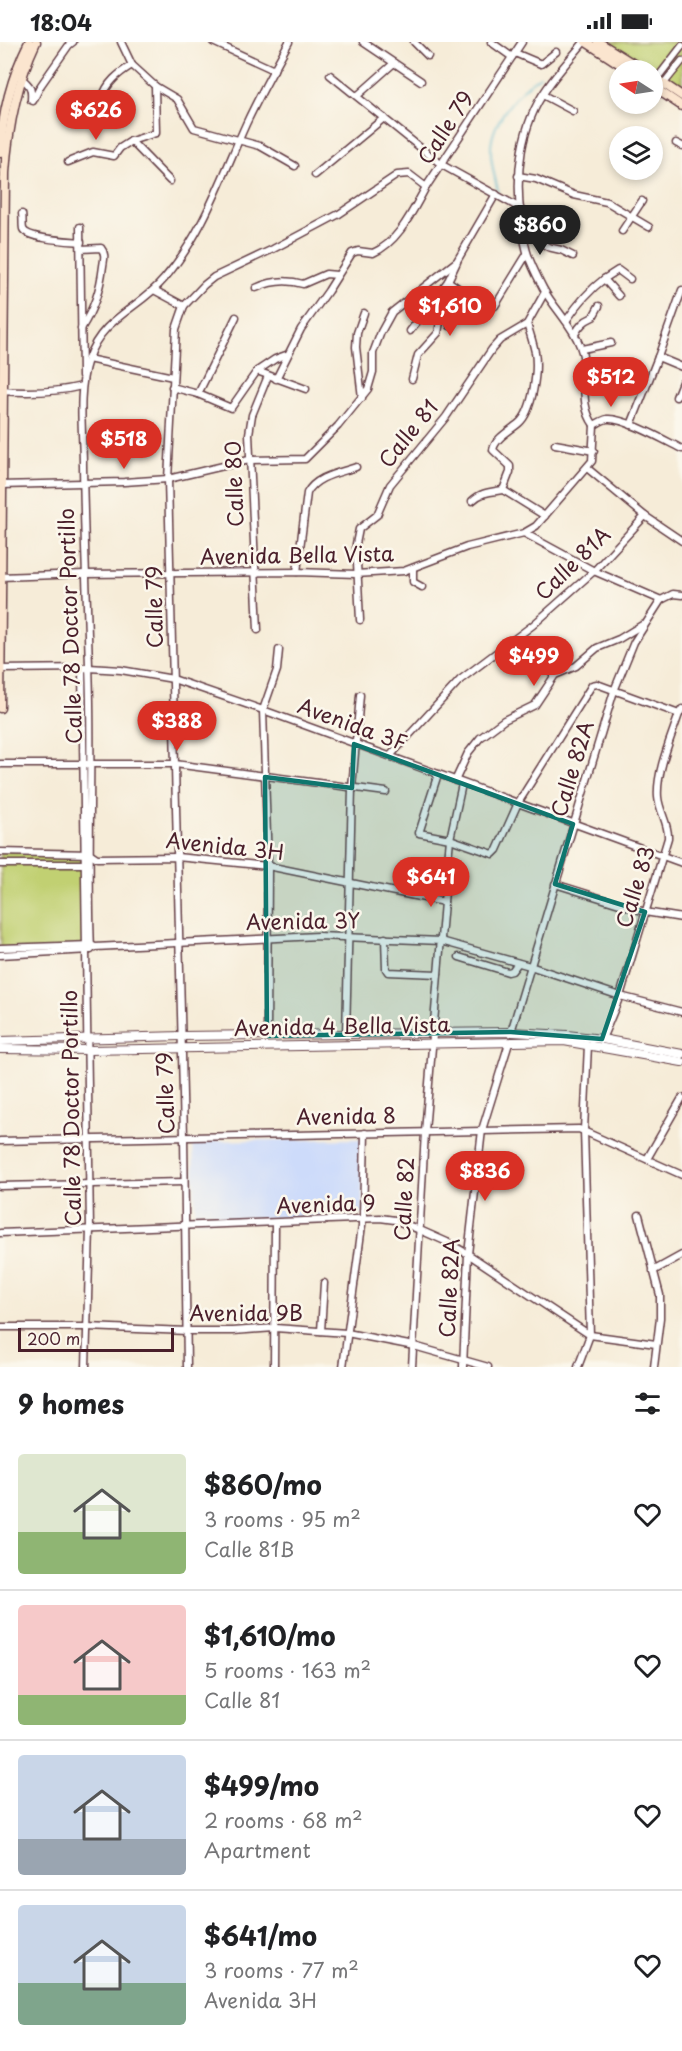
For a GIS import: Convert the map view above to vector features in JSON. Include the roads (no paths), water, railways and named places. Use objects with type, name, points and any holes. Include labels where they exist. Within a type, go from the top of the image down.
[{"type":"main road","points":[[0,153],[13,82],[21,57],[29,42]]},
{"type":"main road","points":[[0,708],[5,173],[10,119],[21,78],[36,42]]},
{"type":"main road","points":[[585,42],[613,60]]},
{"type":"main road","points":[[598,42],[628,60]]},
{"type":"main road","points":[[663,86],[682,96]]},
{"type":"main road","points":[[663,89],[682,106]]},
{"type":"street","points":[[21,78],[32,89],[30,99],[33,101],[41,85],[73,42]]},
{"type":"street","points":[[121,42],[132,65],[155,86],[177,99],[194,128],[267,149],[295,166]]},
{"type":"street","points":[[213,42],[274,70]]},
{"type":"street","name":"Calle 78 Doctor Portillo","points":[[86,1367],[90,1228],[90,948],[87,864],[91,855],[82,386],[88,359],[105,328],[154,290],[193,238],[289,42]]},
{"type":"street","points":[[363,42],[422,81]]},
{"type":"street","points":[[414,42],[428,56]]},
{"type":"street","points":[[491,42],[513,55],[541,64],[556,52]]},
{"type":"street","name":"Calle 79","points":[[187,1367],[184,1136],[168,479],[176,330],[184,306],[214,277],[339,214],[397,175],[409,174],[426,187],[522,42]]},
{"type":"street","points":[[520,208],[518,176],[523,145],[532,116],[543,94],[585,42]]},
{"type":"street","points":[[663,73],[682,46]]},
{"type":"street","points":[[663,77],[682,61]]},
{"type":"street","points":[[357,96],[394,63]]},
{"type":"street","points":[[89,124],[97,119],[100,113],[102,98],[108,86],[119,73],[132,65]]},
{"type":"street","points":[[330,75],[442,165],[520,208]]},
{"type":"street","points":[[68,162],[93,152],[113,157],[120,148],[131,141],[156,133],[155,86]]},
{"type":"street","points":[[543,94],[573,111]]},
{"type":"street","points":[[315,175],[384,118]]},
{"type":"street","points":[[131,141],[170,181]]},
{"type":"street","points":[[518,176],[536,179],[574,195],[607,202],[649,227]]},
{"type":"street","points":[[276,379],[301,329],[355,251],[373,253],[390,242],[407,221],[426,187]]},
{"type":"street","points":[[410,332],[448,281],[496,194]]},
{"type":"street","points":[[622,231],[642,201]]},
{"type":"street","name":"Avenida Bella Vista","points":[[1,577],[85,574],[356,574],[404,571],[467,547],[524,533],[546,516],[592,461],[594,425],[585,409],[582,349],[575,334],[545,292],[527,254],[520,208]]},
{"type":"street","points":[[22,214],[23,229],[26,233],[81,246],[101,248],[104,255],[100,289],[97,301],[81,330]]},
{"type":"street","points":[[2,391],[39,393],[82,386],[80,227]]},
{"type":"street","points":[[523,230],[538,242],[573,256]]},
{"type":"street","points":[[495,306],[527,254]]},
{"type":"street","points":[[2,485],[168,479],[249,460],[304,459],[338,426],[368,389],[373,353],[392,312],[457,261]]},
{"type":"street","points":[[566,321],[592,288],[604,279],[618,270],[630,279]]},
{"type":"street","points":[[256,288],[274,281],[303,284],[326,274],[337,275]]},
{"type":"street","points":[[604,279],[619,296]]},
{"type":"street","points":[[448,281],[468,295],[462,309],[450,326]]},
{"type":"street","points":[[154,290],[184,306]]},
{"type":"street","points":[[631,425],[682,290]]},
{"type":"street","name":"Calle 81","points":[[360,620],[356,574],[356,544],[359,529],[377,515],[390,485],[446,417],[492,349],[500,340],[527,324],[545,292]]},
{"type":"street","points":[[412,379],[418,355],[438,333],[440,319],[445,312],[445,309],[434,301]]},
{"type":"street","points":[[575,334],[581,324],[593,317],[599,306]]},
{"type":"street","points":[[362,399],[356,347],[357,333],[364,313]]},
{"type":"street","points":[[198,394],[236,317]]},
{"type":"street","points":[[502,490],[510,466],[492,450],[498,440],[521,422],[528,412],[532,397],[535,354],[527,324]]},
{"type":"street","points":[[582,349],[611,343]]},
{"type":"street","points":[[172,387],[198,394],[231,408],[257,371],[275,358],[286,355]]},
{"type":"street","points":[[658,357],[682,367]]},
{"type":"street","points":[[88,359],[173,377]]},
{"type":"street","points":[[257,371],[306,389]]},
{"type":"street","name":"Calle 80","points":[[258,630],[249,434],[252,415],[268,376]]},
{"type":"street","points":[[676,397],[682,382]]},
{"type":"street","points":[[594,425],[607,419],[615,420],[682,449]]},
{"type":"street","points":[[555,444],[594,451]]},
{"type":"street","points":[[297,573],[310,488],[318,480],[356,467]]},
{"type":"street","points":[[587,468],[645,516],[682,542]]},
{"type":"street","points":[[472,501],[478,495],[486,492],[502,490],[546,516]]},
{"type":"street","name":"Calle 81A","points":[[390,756],[460,680],[528,630],[594,571],[645,516]]},
{"type":"street","points":[[524,533],[594,571],[661,600],[673,594],[682,595]]},
{"type":"street","points":[[413,568],[413,582],[422,587]]},
{"type":"street","name":"Calle 82A","points":[[511,1032],[614,691],[634,642],[661,600]]},
{"type":"street","name":"Calle 82","points":[[412,1367],[425,1132],[444,902],[450,839],[459,782],[468,753],[480,738],[504,720],[535,705],[555,675],[576,666],[597,648],[619,639],[645,623]]},
{"type":"street","points":[[267,1036],[268,866],[263,710],[277,670],[279,650]]},
{"type":"street","name":"Avenida 3F","points":[[0,669],[86,668],[121,670],[173,678],[682,863]]},
{"type":"street","points":[[438,774],[419,832],[450,839],[493,854],[497,850],[518,803],[592,685],[597,684],[680,711]]},
{"type":"street","points":[[346,1035],[348,883],[354,744],[360,695]]},
{"type":"street","name":"Calle 83","points":[[602,1039],[620,996],[669,835],[658,799],[658,781],[680,711]]},
{"type":"street","points":[[0,764],[176,764],[386,792]]},
{"type":"street","name":"Avenida 3H","points":[[0,852],[177,856],[268,866],[444,902]]},
{"type":"street","points":[[0,864],[87,864],[91,855]]},
{"type":"street","points":[[555,884],[645,912],[682,918]]},
{"type":"street","name":"Avenida 3Y","points":[[0,955],[41,950],[268,938],[347,936],[441,941],[530,966],[620,996],[682,1012]]},
{"type":"street","points":[[385,938],[388,972],[438,975]]},
{"type":"street","name":"Avenida 3Y","points":[[0,948],[41,950]]},
{"type":"street","points":[[459,957],[508,972],[518,963]]},
{"type":"street","name":"Avenida 4 Bella Vista","points":[[0,1041],[181,1036],[511,1032],[602,1039],[682,1054]]},
{"type":"street","name":"Avenida 4 Bella Vista","points":[[0,1049],[89,1050],[564,1041],[682,1062]]},
{"type":"street","name":"Calle 82A","points":[[463,1364],[468,1254],[482,1130],[509,1043]]},
{"type":"street","points":[[578,1367],[590,1335],[584,1130],[588,1045]]},
{"type":"street","points":[[647,1159],[682,1098]]},
{"type":"street","name":"Avenida 8","points":[[0,1141],[579,1129],[682,1175]]},
{"type":"street","points":[[343,1367],[363,1218],[365,1133]]},
{"type":"street","points":[[0,1186],[184,1182]]},
{"type":"street","points":[[639,1215],[660,1295],[660,1318],[654,1367]]},
{"type":"street","name":"Avenida 9","points":[[0,1233],[363,1218],[395,1220],[447,1242],[468,1254],[590,1335],[656,1344]]},
{"type":"street","points":[[274,1367],[275,1223]]},
{"type":"street","points":[[653,1271],[682,1255]]},
{"type":"street","points":[[321,1331],[324,1282]]},
{"type":"street","name":"Avenida 9B","points":[[0,1327],[87,1327],[187,1331],[275,1328],[347,1333],[414,1346],[463,1364],[488,1367]]},
{"type":"waterway","points":[[498,191],[491,154],[492,138],[508,107],[523,89],[540,76]]}]
